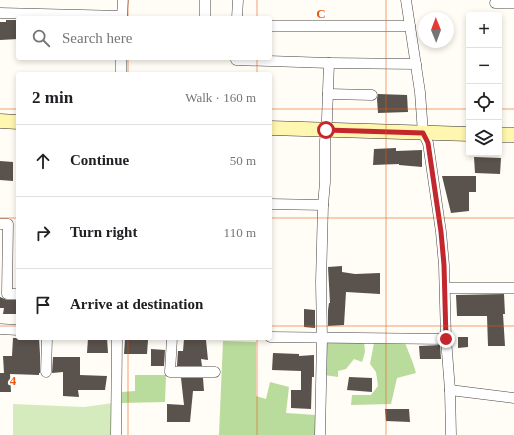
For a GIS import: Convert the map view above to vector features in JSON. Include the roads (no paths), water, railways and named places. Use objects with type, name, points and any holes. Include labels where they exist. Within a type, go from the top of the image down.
[{"type":"street","points":[[122,16],[123,0]]},
{"type":"street","points":[[205,0],[205,16]]},
{"type":"street","points":[[237,16],[238,0]]},
{"type":"street","points":[[406,0],[420,92],[423,133],[428,143],[441,232],[444,265],[451,435]]},
{"type":"street","points":[[495,3],[514,3]]},
{"type":"street","points":[[0,13],[92,16]]},
{"type":"street","points":[[272,26],[410,26]]},
{"type":"street","points":[[121,60],[121,72]]},
{"type":"street","points":[[236,60],[416,64]]},
{"type":"street","points":[[320,435],[322,338],[321,282],[323,205],[326,182],[325,141],[329,63]]},
{"type":"street","points":[[328,94],[372,94]]},
{"type":"street","points":[[0,121],[16,122]]},
{"type":"street","points":[[272,128],[466,134]]},
{"type":"street","points":[[502,135],[514,135]]},
{"type":"street","points":[[272,204],[323,205]]},
{"type":"street","points":[[0,224],[8,224],[7,294],[16,294]]},
{"type":"street","points":[[445,288],[514,288]]},
{"type":"street","points":[[0,329],[16,330]]},
{"type":"street","points":[[272,337],[446,339]]},
{"type":"street","points":[[46,372],[47,340]]},
{"type":"street","points":[[116,435],[117,340]]},
{"type":"street","points":[[172,340],[170,372],[215,372]]},
{"type":"street","points":[[450,390],[514,398]]}]
